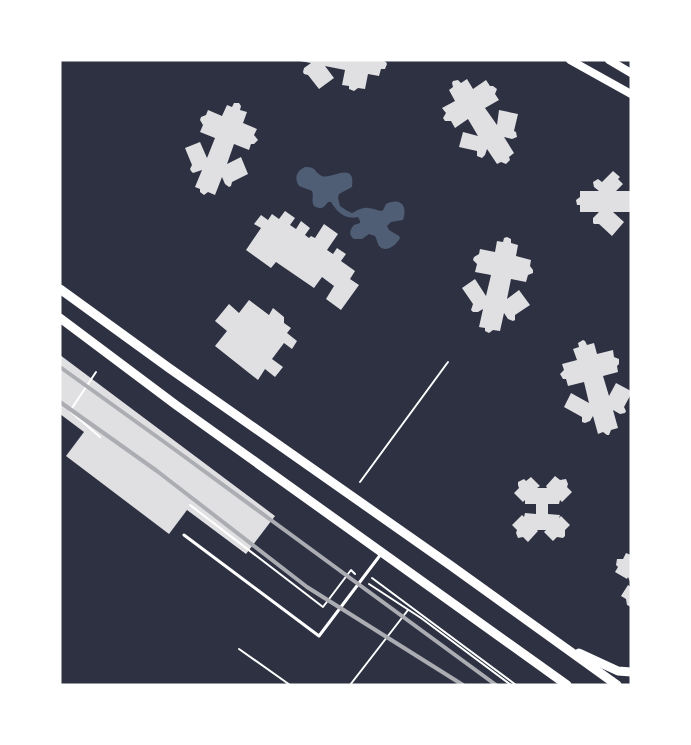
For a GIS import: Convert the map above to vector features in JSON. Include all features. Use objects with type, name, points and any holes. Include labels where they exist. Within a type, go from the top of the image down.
[{"type":"main road","points":[[60,289],[617,685]]},
{"type":"main road","points":[[60,318],[176,405],[567,685]]},
{"type":"main road","points":[[555,642],[618,671],[631,672]]},
{"type":"main road","points":[[549,671],[558,685]]},
{"type":"street","points":[[570,60],[631,94]]},
{"type":"street","points":[[609,60],[631,73]]},
{"type":"lane","points":[[184,535],[319,636],[382,552]]},
{"type":"path","points":[[360,482],[448,362]]},
{"type":"path","points":[[96,372],[70,411],[100,437]]},
{"type":"path","points":[[190,505],[323,607],[351,570],[511,685]]},
{"type":"path","points":[[363,580],[373,578],[516,685]]},
{"type":"path","points":[[350,685],[408,610]]},
{"type":"path","points":[[239,649],[290,685]]},
{"type":"water","points":[[305,167],[314,169],[326,177],[342,173],[350,174],[352,187],[339,194],[338,198],[340,206],[352,213],[366,208],[381,211],[386,204],[391,202],[402,204],[405,211],[403,220],[391,222],[387,226],[399,236],[399,240],[385,249],[379,246],[375,236],[369,234],[362,239],[352,238],[350,231],[354,225],[360,223],[358,217],[353,218],[342,214],[331,202],[322,208],[314,206],[312,191],[299,186],[297,180],[298,173]]},
{"type":"building","points":[[300,60],[382,60],[387,64],[385,69],[381,69],[379,76],[368,74],[365,89],[358,88],[354,91],[349,89],[349,86],[342,85],[345,70],[325,66],[334,78],[319,89],[303,72],[304,68],[311,63]]},
{"type":"building","points":[[467,79],[473,89],[486,80],[490,86],[497,89],[495,94],[499,100],[485,108],[497,125],[499,110],[518,114],[514,131],[517,137],[512,139],[504,137],[514,153],[506,164],[501,162],[497,164],[487,149],[482,158],[477,156],[477,151],[459,147],[463,132],[478,136],[468,119],[455,128],[451,121],[445,121],[443,118],[446,113],[442,108],[455,101],[449,90],[453,87],[453,81],[458,80],[461,83]]},
{"type":"building","points":[[234,103],[239,103],[240,110],[247,112],[243,123],[257,129],[254,135],[258,140],[251,144],[249,150],[234,144],[227,164],[241,157],[248,174],[232,182],[229,187],[222,177],[215,195],[208,192],[204,195],[200,189],[195,187],[202,170],[193,173],[191,171],[192,165],[185,148],[200,142],[207,158],[215,138],[200,132],[203,125],[201,117],[206,115],[208,110],[222,116],[227,105],[232,107]]},
{"type":"building","points":[[613,171],[620,177],[618,179],[623,184],[616,191],[631,191],[631,212],[613,212],[624,222],[612,236],[599,224],[593,223],[593,218],[599,212],[580,212],[580,205],[577,205],[576,200],[580,197],[580,191],[599,191],[594,187],[593,182],[598,179],[602,182]]},
{"type":"building","points":[[285,211],[295,218],[290,225],[296,229],[301,221],[310,228],[305,235],[309,238],[311,236],[315,238],[324,224],[338,234],[327,250],[333,254],[337,248],[346,254],[341,261],[355,271],[350,279],[359,285],[341,310],[326,299],[334,286],[322,277],[314,288],[276,262],[271,268],[246,250],[261,228],[254,224],[261,215],[268,220],[272,214],[279,219]]},
{"type":"building","points":[[507,237],[511,239],[511,243],[518,245],[516,256],[531,260],[530,266],[533,273],[528,275],[526,282],[511,279],[507,299],[519,290],[530,305],[515,315],[513,321],[508,319],[504,313],[500,331],[493,330],[489,333],[485,331],[485,328],[479,327],[483,309],[478,312],[471,310],[473,304],[462,288],[475,279],[486,296],[491,275],[475,272],[477,264],[473,260],[474,257],[479,254],[480,249],[495,252],[497,241],[503,242]]},
{"type":"building","points":[[249,300],[269,315],[273,308],[284,317],[284,323],[291,328],[287,333],[297,341],[292,349],[284,343],[272,359],[283,367],[275,377],[265,369],[258,380],[215,346],[227,331],[215,321],[229,304],[239,313]]},
{"type":"building","points":[[583,340],[587,345],[594,343],[597,354],[613,350],[614,357],[619,359],[618,372],[603,376],[609,396],[616,383],[631,391],[624,407],[625,413],[620,414],[613,410],[618,428],[611,430],[609,435],[603,432],[598,434],[593,416],[585,423],[582,422],[582,417],[564,407],[571,393],[589,403],[584,382],[568,386],[566,379],[563,379],[560,374],[564,370],[562,364],[577,360],[573,349],[579,347],[578,343]]},
{"type":"building","points":[[60,355],[275,516],[246,554],[187,510],[169,534],[66,456],[84,432],[60,414]]},
{"type":"building","points":[[555,476],[560,480],[566,479],[567,487],[572,492],[562,502],[560,500],[559,504],[548,504],[548,514],[560,515],[559,518],[561,516],[570,525],[565,530],[565,536],[557,537],[553,541],[544,532],[546,530],[537,530],[528,542],[523,537],[518,538],[517,530],[512,525],[522,515],[524,517],[525,513],[536,514],[536,504],[525,504],[525,500],[523,502],[514,493],[519,488],[518,482],[524,479],[526,481],[531,477],[540,486],[537,488],[547,488],[546,486]]},
{"type":"building","points":[[626,553],[631,555],[631,584],[628,577],[627,579],[615,572],[618,567],[617,559],[623,559]]},
{"type":"building","points":[[628,585],[631,587],[631,607],[621,596]]},
{"type":"railway","points":[[60,367],[496,685]]},
{"type":"railway","points":[[60,402],[157,471],[307,587],[463,685]]}]
